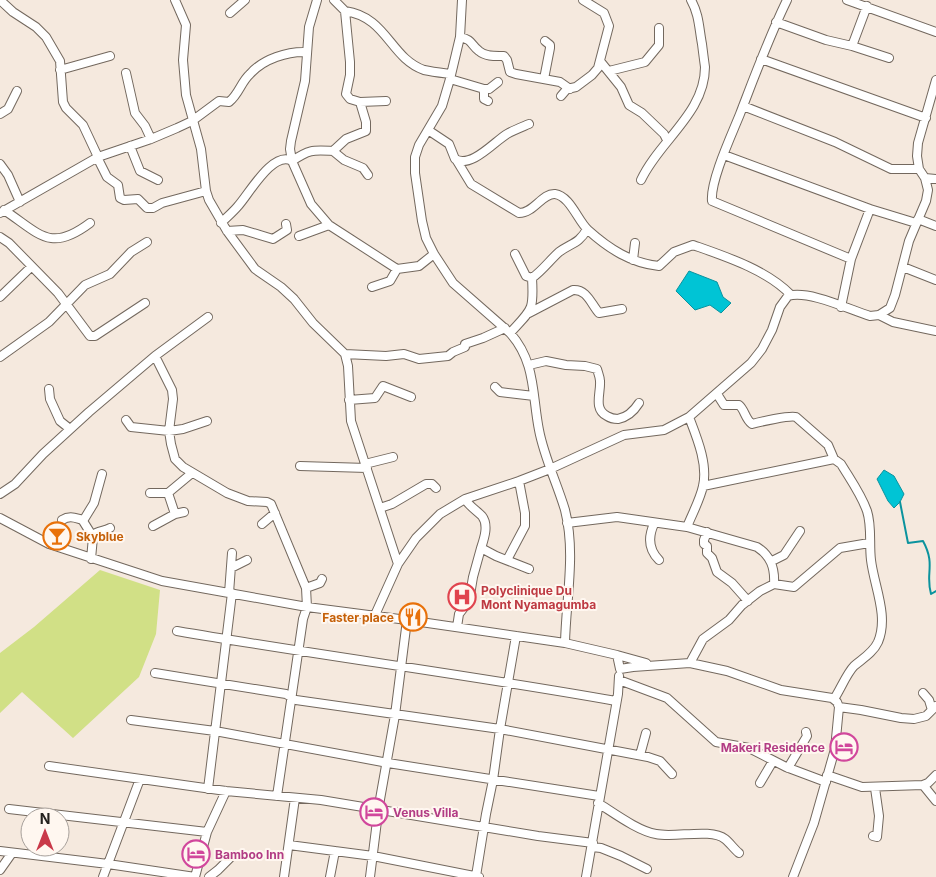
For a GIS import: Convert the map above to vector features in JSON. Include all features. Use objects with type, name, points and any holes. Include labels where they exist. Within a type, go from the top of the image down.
[{"type":"street","points":[[0,0],[13,12],[36,27],[46,37],[60,61],[63,102],[66,108],[83,124],[107,177],[118,185],[120,198],[124,200],[138,199],[148,208],[153,208],[162,203],[206,191]]},
{"type":"street","points":[[175,0],[186,25],[183,71],[186,95],[201,149],[206,191],[209,200],[226,231],[255,269],[281,287],[294,299],[313,323],[345,354],[348,366],[351,421],[398,564]]},
{"type":"street","points":[[230,13],[246,0]]},
{"type":"street","points":[[317,0],[310,27],[305,81],[290,149],[292,161],[311,204],[329,225],[397,269],[419,266],[434,254]]},
{"type":"street","points":[[334,0],[345,11],[355,12],[376,24],[398,50],[409,60],[424,69],[484,89],[489,89],[498,82]]},
{"type":"street","points":[[462,0],[460,38],[451,77],[442,106],[419,145],[415,157],[415,172],[422,222],[426,238],[434,254],[453,283],[508,331],[516,340],[530,365],[539,434],[565,510],[567,523],[570,576],[565,643]]},
{"type":"street","points":[[561,96],[570,88],[576,87],[592,75],[600,61],[609,26],[604,13],[583,0]]},
{"type":"street","points":[[641,180],[646,168],[667,140],[678,129],[698,97],[702,84],[705,68],[700,20],[691,0]]},
{"type":"street","points":[[787,0],[776,22],[724,155],[711,193],[712,201],[852,259]]},
{"type":"street","points":[[848,0],[936,32]]},
{"type":"street","points":[[852,46],[867,6]]},
{"type":"street","points":[[345,11],[350,62],[350,75],[346,94],[350,99],[360,102],[386,101]]},
{"type":"street","points":[[776,22],[826,40],[889,58]]},
{"type":"street","points":[[609,71],[645,62],[659,45],[659,28]]},
{"type":"street","points":[[460,38],[468,39],[482,53],[490,56],[504,56],[510,72],[560,82],[570,88]]},
{"type":"street","points":[[544,79],[550,48],[550,45],[545,42]]},
{"type":"street","points":[[2,212],[98,157],[151,139],[192,121],[219,101],[229,102],[235,98],[249,74],[279,55],[307,52]]},
{"type":"street","points":[[60,70],[110,56]]},
{"type":"street","points":[[761,59],[926,118]]},
{"type":"street","points":[[600,61],[621,87],[629,105],[642,112],[664,134],[667,140]]},
{"type":"street","points":[[126,73],[136,113],[151,139]]},
{"type":"street","points":[[375,615],[398,564],[416,538],[440,514],[465,499],[550,470],[624,435],[664,430],[689,417],[751,363],[762,349],[772,330],[780,306],[784,300],[792,295],[811,296],[870,316],[879,315],[890,308],[909,241],[926,201],[928,190],[925,178],[919,169],[918,143],[936,80]]},
{"type":"street","points":[[484,89],[484,99],[488,101]]},
{"type":"street","points":[[0,114],[8,109],[18,91]]},
{"type":"street","points":[[333,151],[346,139],[366,131],[366,122],[360,102]]},
{"type":"street","points":[[743,106],[835,142],[891,169],[919,169]]},
{"type":"street","points":[[457,161],[478,156],[508,133],[530,124]]},
{"type":"street","points":[[428,130],[449,144],[455,159],[471,184],[514,211],[524,213],[548,196],[557,194],[562,196],[573,208],[587,229],[616,253],[633,260],[659,266],[674,252],[693,245],[758,271],[783,286],[792,295]]},
{"type":"street","points":[[130,146],[140,172],[158,180]]},
{"type":"street","points":[[292,161],[304,152],[312,150],[333,151],[344,160],[363,168],[368,175]]},
{"type":"street","points":[[724,155],[870,209],[936,226]]},
{"type":"street","points":[[221,222],[239,205],[269,168],[280,159],[288,158],[292,161]]},
{"type":"street","points":[[0,164],[8,175],[20,202]]},
{"type":"street","points":[[925,178],[936,179]]},
{"type":"street","points":[[841,307],[852,259],[870,209]]},
{"type":"street","points":[[2,212],[48,239],[62,239],[90,223]]},
{"type":"street","points":[[226,231],[243,230],[273,239],[287,230],[286,224]]},
{"type":"street","points":[[299,236],[329,225]]},
{"type":"street","points":[[529,313],[533,302],[532,278],[561,250],[576,243],[587,229]]},
{"type":"street","points":[[0,237],[9,243],[40,275],[66,304],[90,336],[95,336],[145,303]]},
{"type":"street","points":[[0,357],[49,322],[84,285],[110,274],[131,252],[147,242]]},
{"type":"street","points":[[633,260],[635,243]]},
{"type":"street","points":[[515,254],[526,276],[532,278]]},
{"type":"street","points":[[0,298],[31,267]]},
{"type":"street","points":[[903,267],[936,280]]},
{"type":"street","points":[[372,287],[390,281],[397,269]]},
{"type":"street","points":[[345,354],[386,356],[404,354],[419,359],[448,356],[465,347],[465,344],[508,331],[529,313],[577,289],[582,291],[600,313],[622,309]]},
{"type":"street","points":[[879,315],[893,322],[936,331]]},
{"type":"street","points":[[0,494],[15,484],[70,429],[155,356],[208,317]]},
{"type":"street","points":[[155,356],[172,390],[173,399],[169,431],[175,459],[192,473],[238,498],[248,502],[267,502],[271,504],[306,588],[307,607],[303,619],[277,796]]},
{"type":"street","points":[[530,365],[546,361],[566,366],[585,366],[597,369],[600,381],[599,406],[608,417],[617,419],[629,415],[639,403]]},
{"type":"street","points":[[349,400],[375,398],[383,386],[411,397]]},
{"type":"street","points":[[495,386],[500,392],[534,396]]},
{"type":"street","points":[[49,390],[50,399],[60,421],[70,429]]},
{"type":"street","points":[[717,394],[724,404],[739,405],[743,408],[748,421],[752,424],[766,420],[796,417],[828,445],[834,459],[841,464],[867,510],[870,523],[869,543],[872,570],[880,603],[880,632],[875,648],[853,667],[834,699]]},
{"type":"street","points":[[687,527],[703,486],[704,475],[701,451],[689,417]]},
{"type":"street","points":[[617,419],[624,435]]},
{"type":"street","points":[[126,420],[131,427],[169,431],[183,429],[207,421]]},
{"type":"street","points":[[300,466],[366,466],[393,457]]},
{"type":"street","points":[[703,486],[834,459]]},
{"type":"street","points":[[150,493],[168,493],[192,473]]},
{"type":"street","points":[[83,520],[94,503],[102,474]]},
{"type":"street","points":[[507,560],[525,526],[525,514],[519,481]]},
{"type":"street","points":[[380,508],[392,504],[426,484],[432,484],[436,488]]},
{"type":"street","points":[[168,493],[175,514]]},
{"type":"street","points":[[457,627],[459,614],[469,601],[485,530],[482,516],[468,505],[465,499]]},
{"type":"street","points":[[153,526],[175,514],[184,512]]},
{"type":"street","points":[[262,524],[275,513]]},
{"type":"street","points":[[62,520],[67,517],[83,520],[94,539],[91,559]]},
{"type":"street","points":[[0,518],[50,544],[151,579],[307,607],[565,643],[657,665]]},
{"type":"street","points":[[567,523],[617,518],[687,527],[707,532],[756,547],[763,551],[772,561],[775,573],[774,584]]},
{"type":"street","points":[[654,524],[649,540],[654,555],[659,560]]},
{"type":"street","points":[[92,535],[97,531],[104,531],[110,528]]},
{"type":"street","points":[[772,561],[784,555],[800,530]]},
{"type":"street","points":[[707,532],[704,544],[707,546],[707,554],[712,558],[717,572],[732,583],[748,601]]},
{"type":"street","points":[[690,663],[702,639],[729,620],[760,592],[774,584],[794,588],[840,548],[869,543]]},
{"type":"street","points":[[481,548],[529,569]]},
{"type":"street","points":[[208,789],[231,593],[232,553]]},
{"type":"street","points":[[232,568],[248,560]]},
{"type":"street","points":[[306,588],[320,583],[322,579]]},
{"type":"street","points":[[370,877],[378,810],[388,763],[395,715],[407,620]]},
{"type":"street","points":[[177,631],[400,667],[508,682],[616,701]]},
{"type":"street","points":[[476,876],[516,636]]},
{"type":"street","points":[[586,877],[619,680],[620,669],[617,655]]},
{"type":"street","points":[[620,669],[690,663],[727,671],[781,690],[834,699],[837,702],[839,707],[837,740],[814,823],[793,877]]},
{"type":"street","points":[[155,673],[286,694],[296,700],[500,729],[640,756],[660,762],[672,774]]},
{"type":"street","points":[[619,680],[667,698],[716,742],[749,748],[788,768],[862,787],[875,788],[910,784],[923,785],[936,775]]},
{"type":"street","points":[[839,707],[908,719],[926,716],[934,708],[923,693]]},
{"type":"street","points":[[131,720],[215,731],[318,752],[599,799],[649,832],[668,836],[705,834],[719,836],[725,838],[739,853]]},
{"type":"street","points":[[788,768],[807,736],[806,732]]},
{"type":"street","points":[[640,756],[646,733]]},
{"type":"street","points":[[760,782],[774,760]]},
{"type":"street","points":[[49,766],[208,789],[329,801],[592,845],[622,856],[648,870]]},
{"type":"street","points":[[103,877],[140,779]]},
{"type":"street","points":[[923,785],[936,801]]},
{"type":"street","points":[[873,836],[877,837],[879,816],[875,788]]},
{"type":"street","points":[[0,851],[195,877],[207,832],[226,791]]},
{"type":"street","points":[[284,877],[295,798]]},
{"type":"street","points":[[9,809],[207,832]]},
{"type":"street","points":[[289,845],[373,856],[481,877]]},
{"type":"street","points":[[330,877],[334,851]]},
{"type":"street","points":[[0,870],[12,853]]},
{"type":"street","points":[[209,877],[233,854]]},
{"type":"green space","points":[[100,570],[160,590],[156,634],[139,677],[73,738],[22,692],[0,713],[0,653],[34,627]]},
{"type":"water","points":[[689,271],[717,282],[723,297],[731,303],[721,313],[710,305],[695,310],[676,291]]},
{"type":"water","points":[[884,470],[894,476],[904,494],[894,508],[888,501],[877,479]]},
{"type":"waterway","points":[[900,502],[908,543],[923,541],[929,556],[929,587],[931,594],[936,591]]},
{"type":"place","name":"Skyblue","points":[[57,536]]},
{"type":"place","name":"Polyclinique Du Mont Nyamagumba","points":[[462,597]]},
{"type":"place","name":"Faster place","points":[[413,617]]},
{"type":"place","name":"Makeri Residence","points":[[844,747]]},
{"type":"place","name":"Venus Villa","points":[[374,812]]},
{"type":"place","name":"Bamboo Inn","points":[[196,854]]}]
